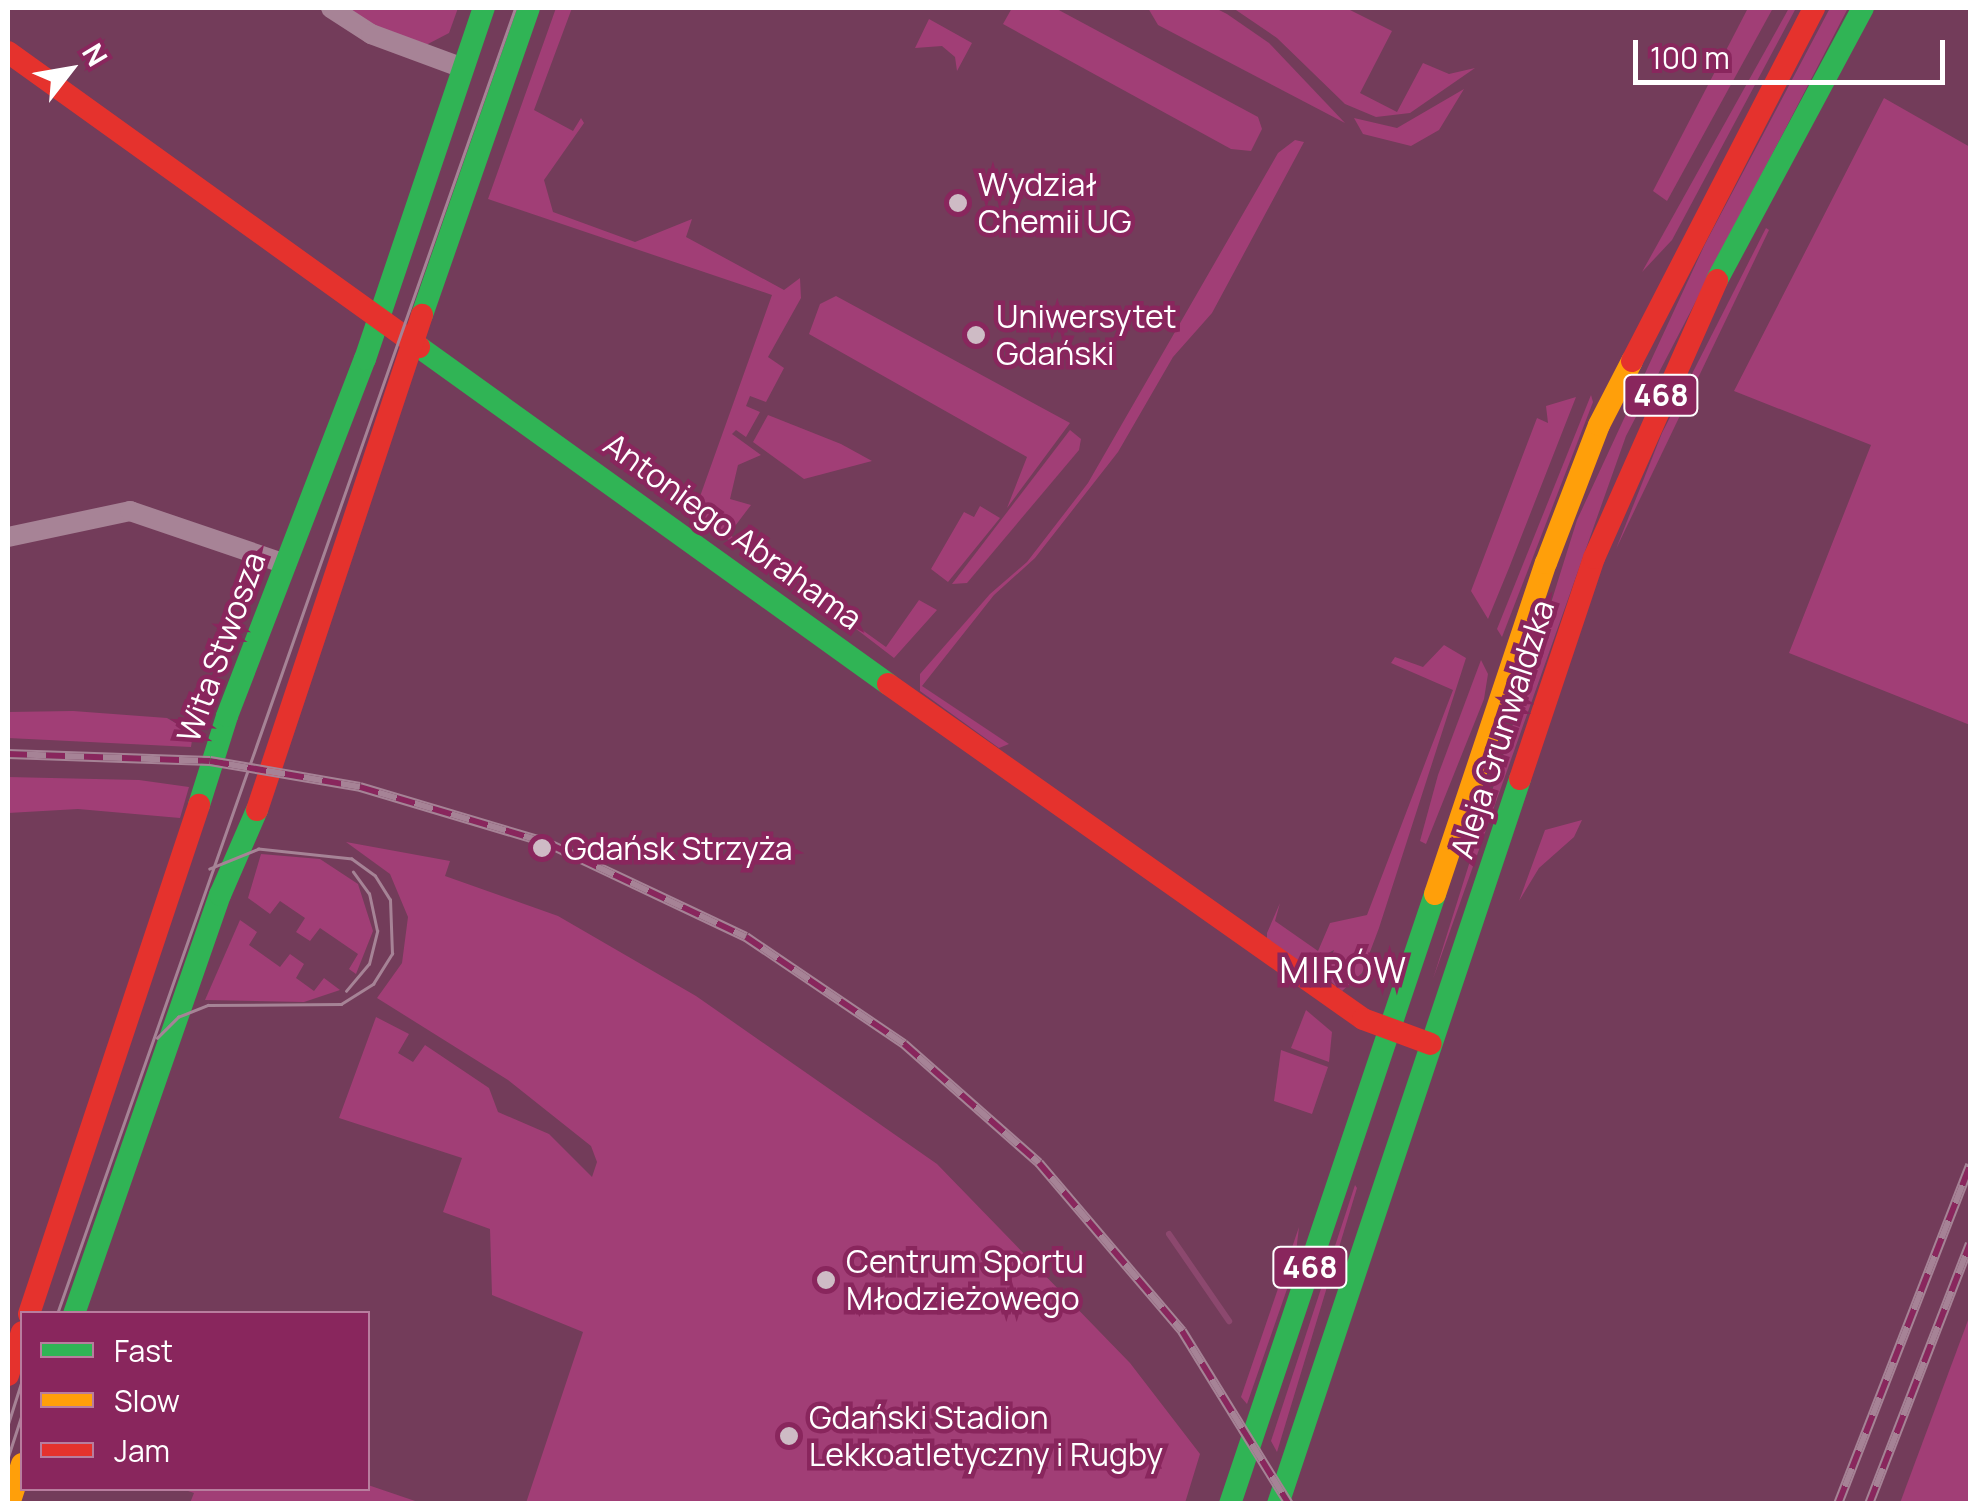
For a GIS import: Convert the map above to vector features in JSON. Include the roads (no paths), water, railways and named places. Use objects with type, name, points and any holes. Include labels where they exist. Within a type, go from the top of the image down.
[{"type":"street","points":[[331,8],[370,34],[463,68]]},
{"type":"street","name":"Wita Stwosza","points":[[30,1311],[146,979],[227,716],[380,318],[484,8]]},
{"type":"street","points":[[75,1311],[220,895],[273,774],[414,342],[529,8]]},
{"type":"street","name":"Aleja Grunwaldzka","points":[[1230,1504],[1546,562],[1599,425],[1814,8]]},
{"type":"street","name":"Aleja Grunwaldzka","points":[[1278,1504],[1594,558],[1641,438],[1863,8]]},
{"type":"street","name":"Antoniego Abrahama","points":[[8,52],[1246,941],[1389,1030],[1431,1044]]},
{"type":"street","points":[[8,537],[130,511],[286,564]]},
{"type":"street","points":[[1344,1166],[1385,1180]]},
{"type":"street","points":[[8,1376],[20,1338]]},
{"type":"street","points":[[9,1504],[20,1470]]},
{"type":"waterway","points":[[1169,1234],[1229,1321]]},
{"type":"tram line","points":[[58,1311],[515,8]]},
{"type":"tram line","points":[[157,1038],[178,1017],[208,1005],[341,1004],[373,984],[392,954],[390,900],[375,876],[352,859],[259,849],[210,869]]},
{"type":"tram line","points":[[346,991],[369,964],[377,931],[369,894],[353,872]]},
{"type":"tram line","points":[[8,1424],[20,1386]]},
{"type":"tram line","points":[[8,1457],[20,1420]]},
{"type":"railway","points":[[8,754],[210,761],[360,787],[545,842],[746,937],[904,1044],[1039,1163],[1182,1331],[1289,1504]]},
{"type":"railway","points":[[1838,1504],[1970,1165]]},
{"type":"railway","points":[[1869,1504],[1970,1244]]},
{"type":"place","name":"Wydział Chemii UG","points":[[958,203]]},
{"type":"place","name":"Uniwersytet Gdański","points":[[976,335]]},
{"type":"place","name":"Gdańsk Strzyża","points":[[542,848]]},
{"type":"place","name":"Centrum Sportu Młodzieżowego","points":[[826,1280]]},
{"type":"place","name":"Gdański Stadion Lekkoatletyczny i Rugby","points":[[789,1436]]},
{"type":"district","name":"MIRÓW","points":[[1344,970]]}]
